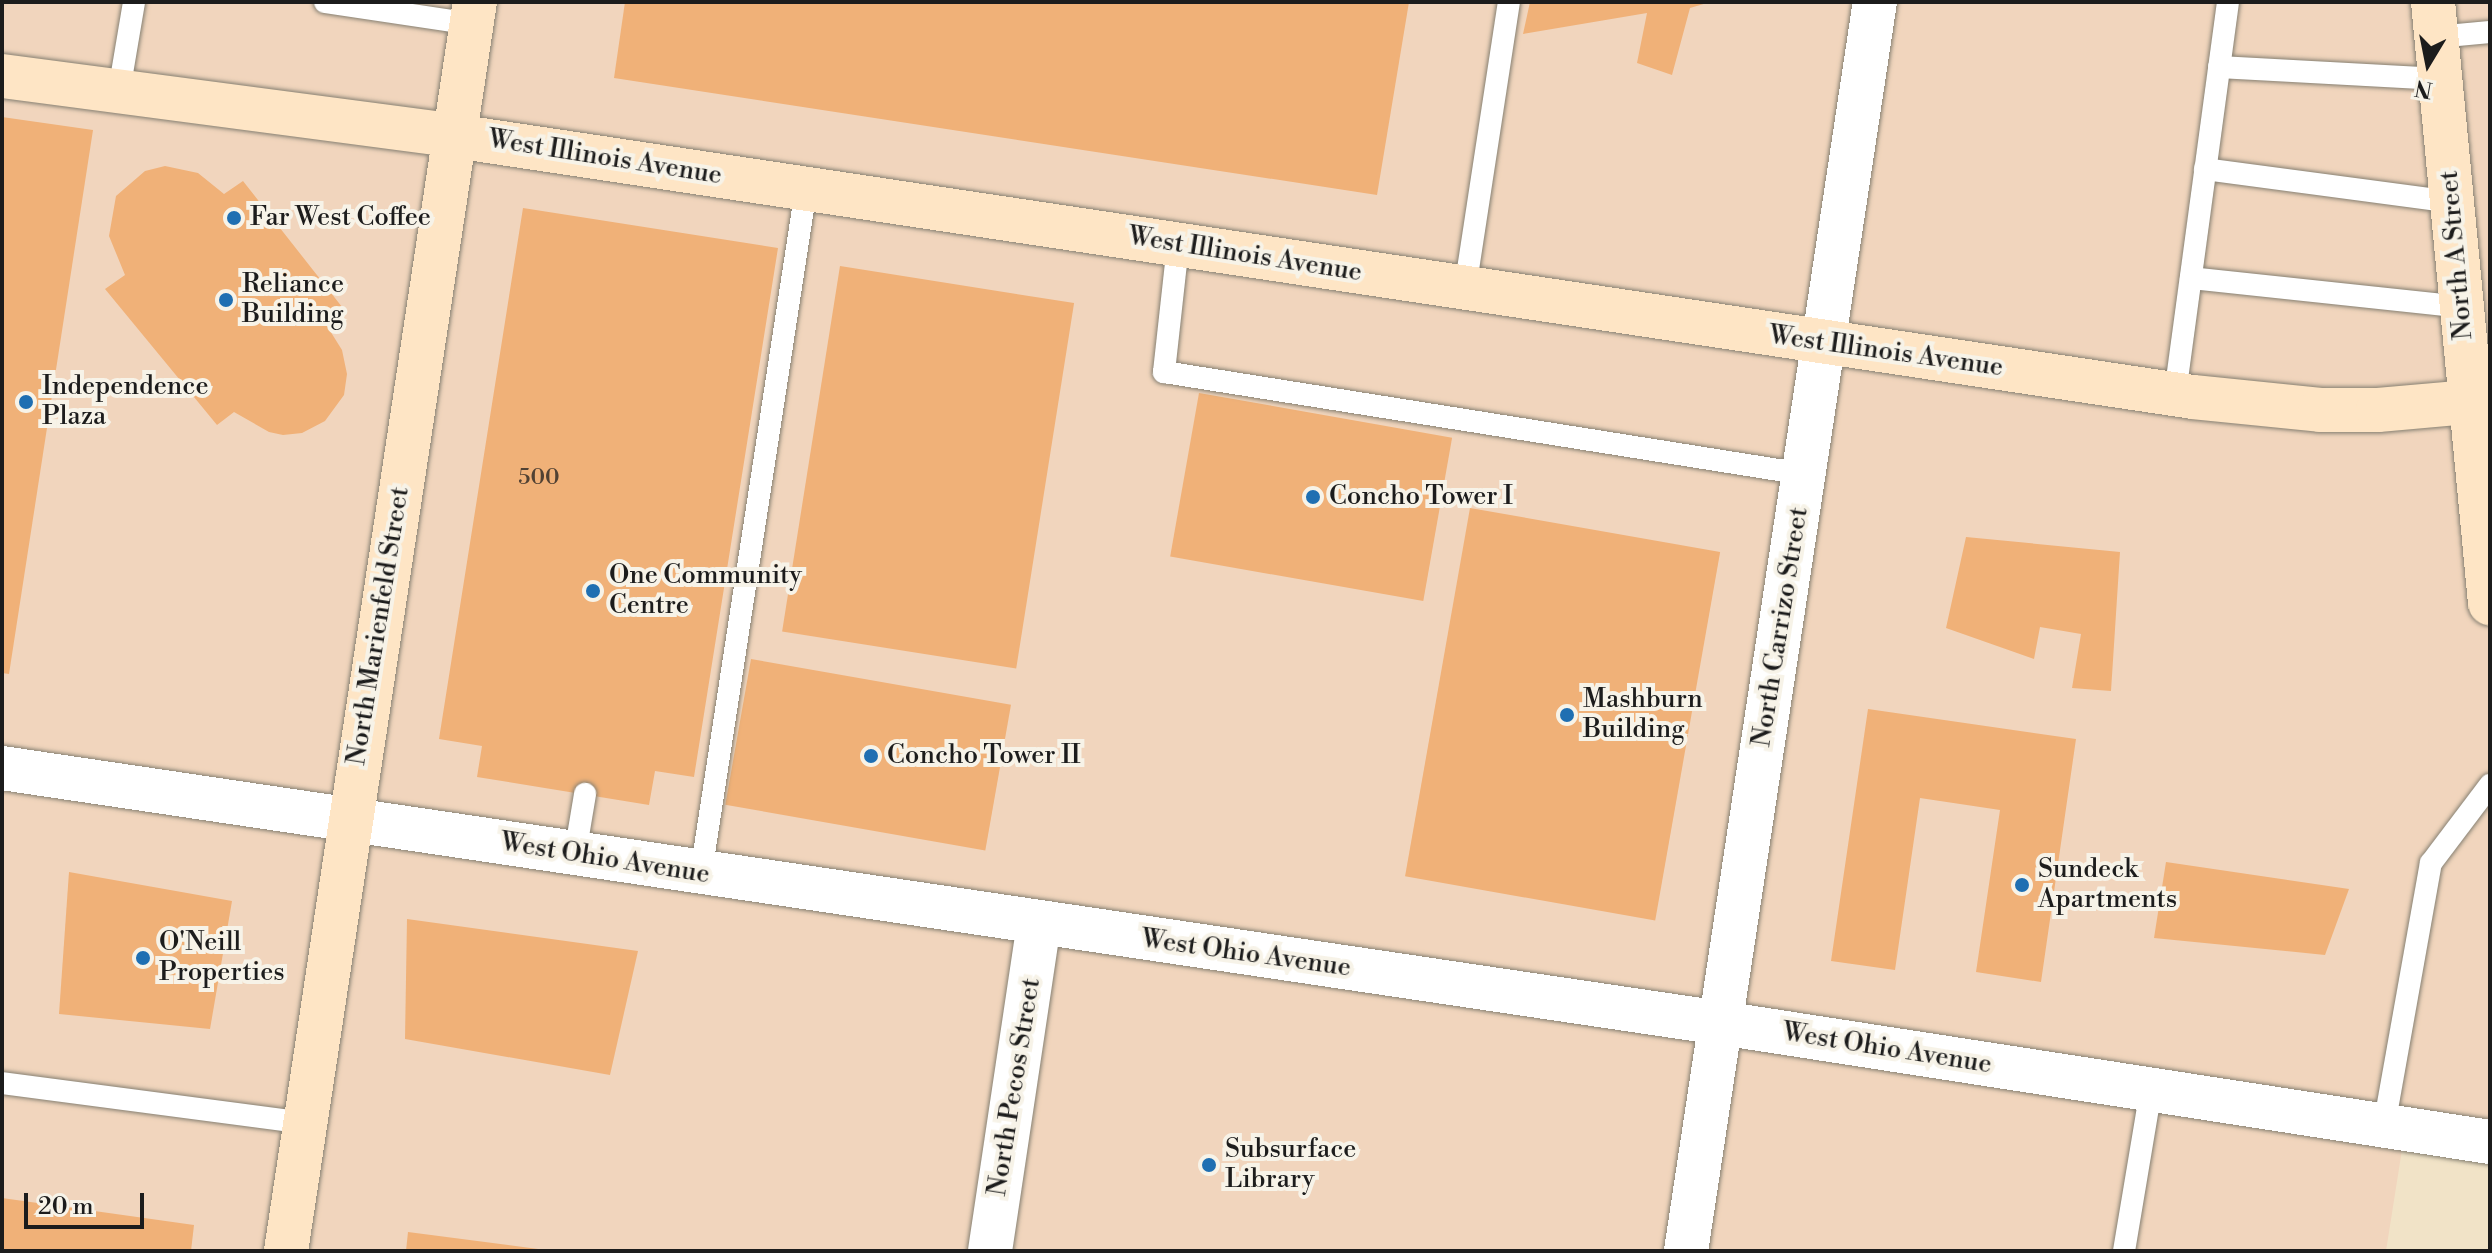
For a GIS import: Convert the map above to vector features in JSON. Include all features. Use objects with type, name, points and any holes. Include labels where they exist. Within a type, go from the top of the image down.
[{"type":"main road","name":"North Marienfeld Street","points":[[286,1251],[349,820],[474,13]]},
{"type":"main road","name":"North A Street","points":[[2436,39],[2462,307],[2480,401],[2490,603]]},
{"type":"main road","name":"West Illinois Avenue","points":[[2,76],[455,136],[2175,394],[2320,410],[2396,409],[2480,401]]},
{"type":"street","name":"North Carrizo Street","points":[[1686,1251],[1875,2]]},
{"type":"street","name":"West Ohio Avenue","points":[[2,768],[1721,1023],[2490,1142]]},
{"type":"street","name":"North Pecos Street","points":[[990,1251],[1039,923]]},
{"type":"lane","points":[[119,91],[134,2]]},
{"type":"lane","points":[[325,2],[474,13]]},
{"type":"lane","points":[[1465,289],[1509,2]]},
{"type":"lane","points":[[2175,394],[2228,2]]},
{"type":"lane","points":[[2219,67],[2490,32]]},
{"type":"lane","points":[[2205,169],[2452,202]]},
{"type":"lane","points":[[701,873],[806,189]]},
{"type":"lane","points":[[1178,245],[1164,372],[1804,474]]},
{"type":"lane","points":[[2191,278],[2462,307]]},
{"type":"lane","points":[[2384,1126],[2431,863],[2490,785]]},
{"type":"lane","points":[[575,854],[585,794]]},
{"type":"lane","points":[[2,1083],[305,1123]]},
{"type":"lane","points":[[2124,1251],[2151,1090]]},
{"type":"shaded area","points":[[2,2],[2490,2],[2490,1150],[2404,1137],[2386,1251],[2,1251]]},
{"type":"building","points":[[625,2],[1409,2],[1377,195],[614,78]]},
{"type":"building","points":[[1530,2],[1707,3],[1690,8],[1672,75],[1637,63],[1647,13],[1523,34]]},
{"type":"building","name":"Independence Plaza","points":[[2,117],[93,130],[9,674],[2,673]]},
{"type":"building","name":"Reliance Building","points":[[165,166],[198,173],[224,194],[243,181],[346,312],[327,326],[342,350],[347,374],[344,395],[325,421],[302,433],[283,435],[269,432],[234,412],[217,425],[105,289],[125,275],[109,236],[116,196],[145,171]]},
{"type":"building","name":"One Community Centre","points":[[523,208],[778,248],[694,777],[655,771],[649,805],[477,777],[482,746],[439,739]]},
{"type":"building","points":[[840,266],[1074,303],[1016,669],[782,631]]},
{"type":"building","name":"Concho Tower I","points":[[1199,393],[1452,438],[1423,601],[1170,556]]},
{"type":"building","name":"Mashburn Building","points":[[1470,508],[1720,552],[1655,920],[1405,876]]},
{"type":"building","points":[[1966,537],[2120,552],[2111,691],[2072,688],[2081,634],[2040,627],[2034,659],[1946,628]]},
{"type":"building","name":"Concho Tower II","points":[[751,659],[1011,705],[985,851],[725,805]]},
{"type":"building","name":"Sundeck Apartments","points":[[1868,709],[2076,739],[2041,982],[1976,972],[2000,810],[1920,798],[1895,970],[1831,961]]},
{"type":"building","points":[[2166,862],[2349,889],[2325,955],[2154,938]]},
{"type":"building","name":"O'Neill Properties","points":[[69,872],[232,901],[210,1029],[59,1014]]},
{"type":"building","points":[[407,919],[638,951],[610,1075],[405,1039]]},
{"type":"building","points":[[2,1198],[194,1225],[191,1251],[2,1251]]},
{"type":"building","points":[[408,1232],[538,1249],[538,1251],[406,1251]]},
{"type":"place","name":"Far West Coffee","points":[[234,218]]},
{"type":"place","name":"Reliance Building","points":[[226,300]]},
{"type":"place","name":"Independence Plaza","points":[[26,402]]},
{"type":"place","name":"Concho Tower I","points":[[1313,497]]},
{"type":"place","name":"One Community Centre","points":[[593,591]]},
{"type":"place","name":"Mashburn Building","points":[[1567,715]]},
{"type":"place","name":"Concho Tower II","points":[[871,756]]},
{"type":"place","name":"Sundeck Apartments","points":[[2022,885]]},
{"type":"place","name":"O'Neill Properties","points":[[143,958]]},
{"type":"place","name":"Subsurface Library","points":[[1209,1165]]}]
